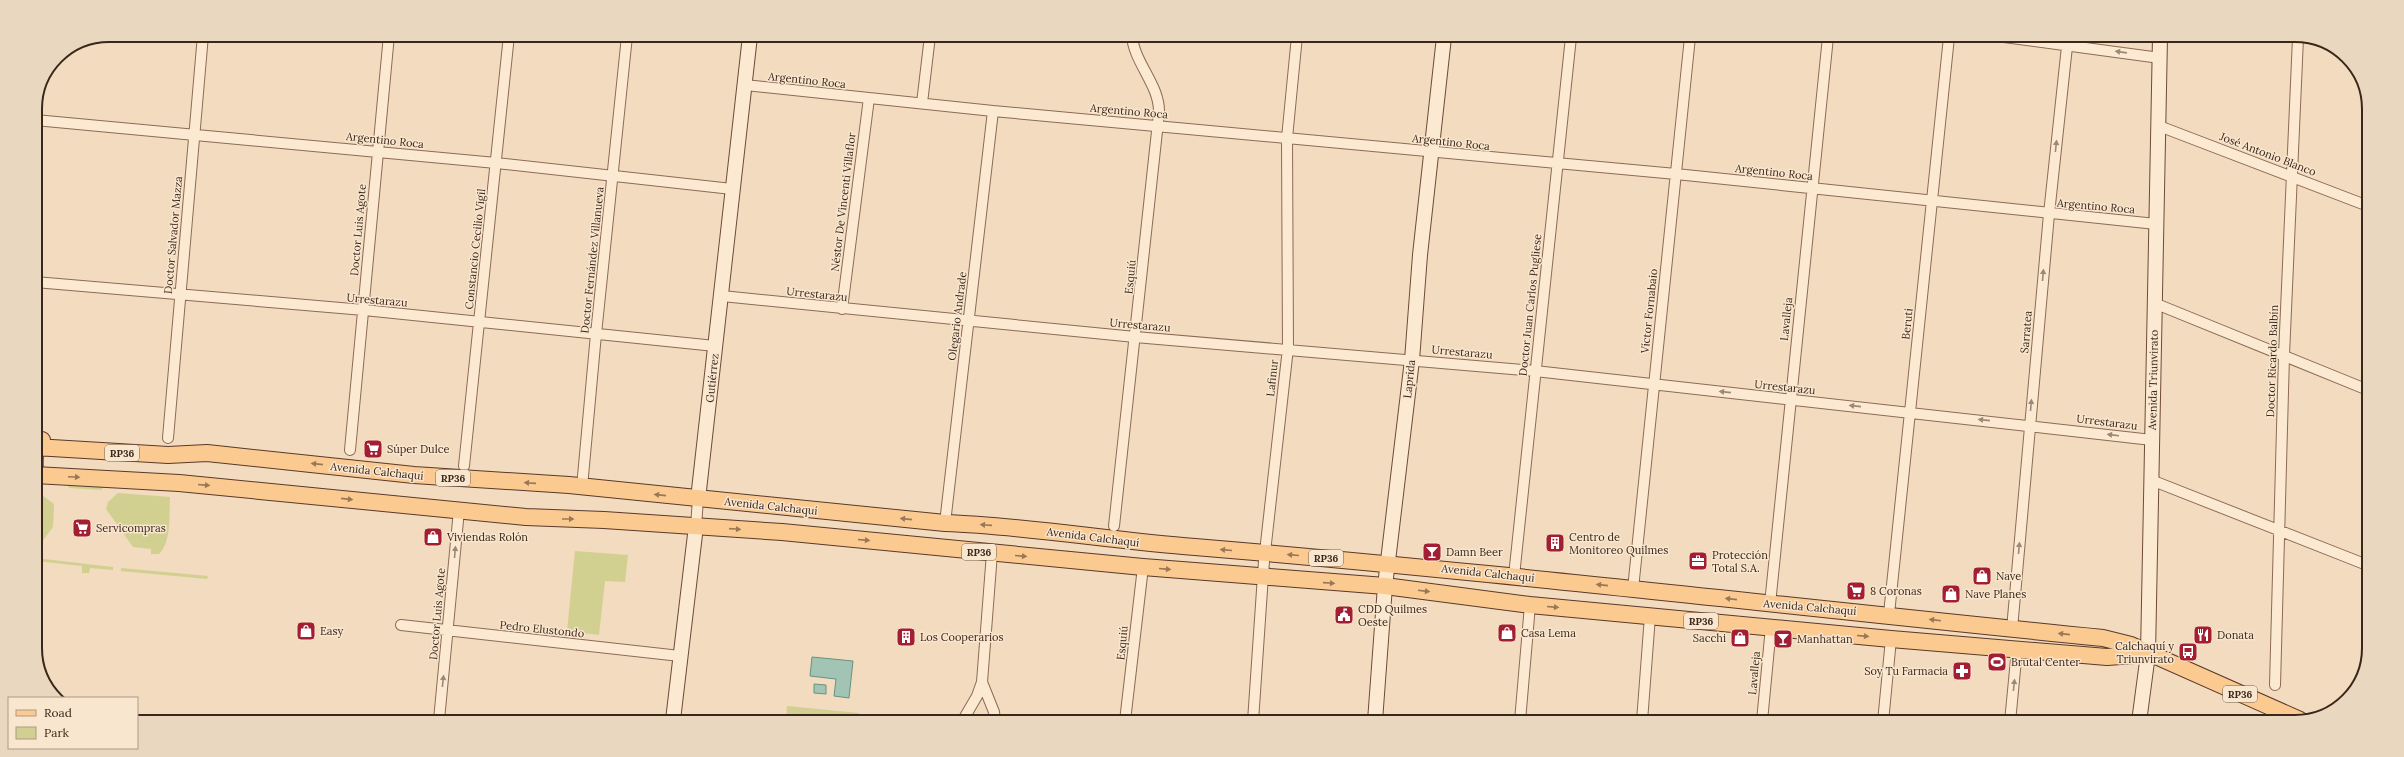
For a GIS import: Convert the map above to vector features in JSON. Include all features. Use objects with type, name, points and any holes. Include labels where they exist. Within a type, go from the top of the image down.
[{"type":"main road","name":"Avenida Calchaquí","points":[[42,440],[50,439],[207,453],[420,475],[582,487],[945,523],[987,525],[1115,540],[1388,563],[1770,604],[1889,614],[2108,639],[2131,645],[2148,654],[2288,715]]},
{"type":"main road","name":"Avenida Calchaquí","points":[[42,475],[179,483],[526,517],[696,526],[1142,568],[1385,586],[1530,605],[1891,639],[2107,657],[2148,654]]},
{"type":"street","name":"Doctor Salvador Mazza","points":[[168,438],[179,295],[202,42]]},
{"type":"street","name":"Doctor Luis Agote","points":[[350,450],[364,310],[377,152],[389,42]]},
{"type":"street","name":"Constancio Cecilio Vigil","points":[[464,466],[508,42]]},
{"type":"street","name":"Doctor Fernández Villanueva","points":[[582,487],[596,334],[626,42]]},
{"type":"street","name":"Gutiérrez","points":[[674,715],[722,296],[732,189],[749,42]]},
{"type":"street","points":[[922,104],[929,42]]},
{"type":"street","name":"Esquiú","points":[[1114,526],[1158,126],[1158,100],[1133,46],[1133,42]]},
{"type":"street","name":"Lafinur","points":[[1253,715],[1262,578],[1288,348],[1287,138],[1296,42]]},
{"type":"street","name":"Laprida","points":[[1375,715],[1385,586],[1412,360],[1443,42]]},
{"type":"street","name":"Doctor Juan Carlos Pugliese","points":[[1514,576],[1556,164],[1570,42]]},
{"type":"street","name":"Víctor Fornabaio","points":[[1633,589],[1689,42]]},
{"type":"street","name":"Lavalleja","points":[[1770,604],[1828,42]]},
{"type":"street","name":"Beruti","points":[[1889,614],[1948,42]]},
{"type":"street","name":"Sarratea","points":[[2012,629],[2048,214],[2067,42]]},
{"type":"street","points":[[2072,42],[2160,58]]},
{"type":"street","name":"Avenida Triunvirato","points":[[2140,715],[2148,654],[2160,42]]},
{"type":"street","name":"Doctor Ricardo Balbín","points":[[2275,684],[2278,530],[2284,355],[2298,42]]},
{"type":"street","name":"Argentino Roca","points":[[745,85],[992,111],[1932,199],[2048,214],[2156,224]]},
{"type":"street","name":"Néstor De Vincenti Villaflor","points":[[842,309],[869,98]]},
{"type":"street","name":"Olegario Andrade","points":[[945,523],[992,111]]},
{"type":"street","name":"Argentino Roca","points":[[42,121],[194,133],[496,163],[732,189]]},
{"type":"street","name":"José Antonio Blanco","points":[[2159,126],[2362,204]]},
{"type":"street","name":"Urrestarazu","points":[[42,283],[364,310],[716,346]]},
{"type":"street","name":"Urrestarazu","points":[[722,296],[1135,337],[1288,348],[1535,371],[2029,425],[2152,440]]},
{"type":"street","points":[[2154,303],[2362,388]]},
{"type":"street","points":[[2151,480],[2362,563]]},
{"type":"street","name":"Doctor Luis Agote","points":[[440,715],[459,510]]},
{"type":"street","points":[[965,715],[977,696],[982,682],[992,553]]},
{"type":"street","name":"Esquiú","points":[[1129,715],[1142,568]]},
{"type":"street","points":[[1521,715],[1530,605]]},
{"type":"street","points":[[1642,715],[1650,616]]},
{"type":"street","name":"Pedro Elustondo","points":[[401,625],[680,656]]},
{"type":"street","name":"Lavalleja","points":[[1763,715],[1771,627]]},
{"type":"street","points":[[1884,715],[1891,639]]},
{"type":"street","points":[[2011,715],[2017,649]]},
{"type":"street","points":[[982,682],[994,715]]},
{"type":"green space","points":[[67,481],[108,484],[101,490],[69,488]]},
{"type":"green space","points":[[118,493],[170,497],[168,535],[163,549],[159,554],[151,554],[151,549],[133,547],[106,509],[108,502]]},
{"type":"green space","points":[[42,495],[54,504],[53,527],[42,542]]},
{"type":"green space","points":[[575,551],[628,555],[625,582],[605,581],[599,635],[567,631]]},
{"type":"green space","points":[[42,559],[113,567],[113,570],[90,568],[89,573],[82,573],[82,566],[42,562]]},
{"type":"green space","points":[[121,568],[208,576],[207,579],[121,571]]},
{"type":"green space","points":[[787,706],[859,713],[859,715],[786,715]]},
{"type":"shaded area","points":[[812,657],[853,661],[849,698],[834,696],[836,679],[810,676]]},
{"type":"shaded area","points":[[814,684],[826,685],[826,694],[814,693]]},
{"type":"place","name":"Súper Dulce","points":[[373,449]]},
{"type":"place","name":"Servicompras","points":[[82,528]]},
{"type":"place","name":"Viviendas Rolón","points":[[433,537]]},
{"type":"place","name":"Centro de Monitoreo Quilmes","points":[[1555,543]]},
{"type":"place","name":"Damn Beer","points":[[1432,552]]},
{"type":"place","name":"Protección Total S.A.","points":[[1698,561]]},
{"type":"place","name":"Nave","points":[[1982,576]]},
{"type":"place","name":"8 Coronas","points":[[1856,591]]},
{"type":"place","name":"Nave Planes","points":[[1951,594]]},
{"type":"place","name":"CDD Quilmes Oeste","points":[[1344,615]]},
{"type":"place","name":"Easy","points":[[306,631]]},
{"type":"place","name":"Casa Lema","points":[[1507,633]]},
{"type":"place","name":"Donata","points":[[2203,635]]},
{"type":"place","name":"Los Cooperarios","points":[[906,637]]},
{"type":"place","name":"Sacchi","points":[[1740,638]]},
{"type":"place","name":"Manhattan","points":[[1783,639]]},
{"type":"place","name":"Calchaquí y Triunvirato","points":[[2188,652]]},
{"type":"place","name":"Brutal Center","points":[[1997,662]]},
{"type":"place","name":"Soy Tu Farmacia","points":[[1962,671]]}]
